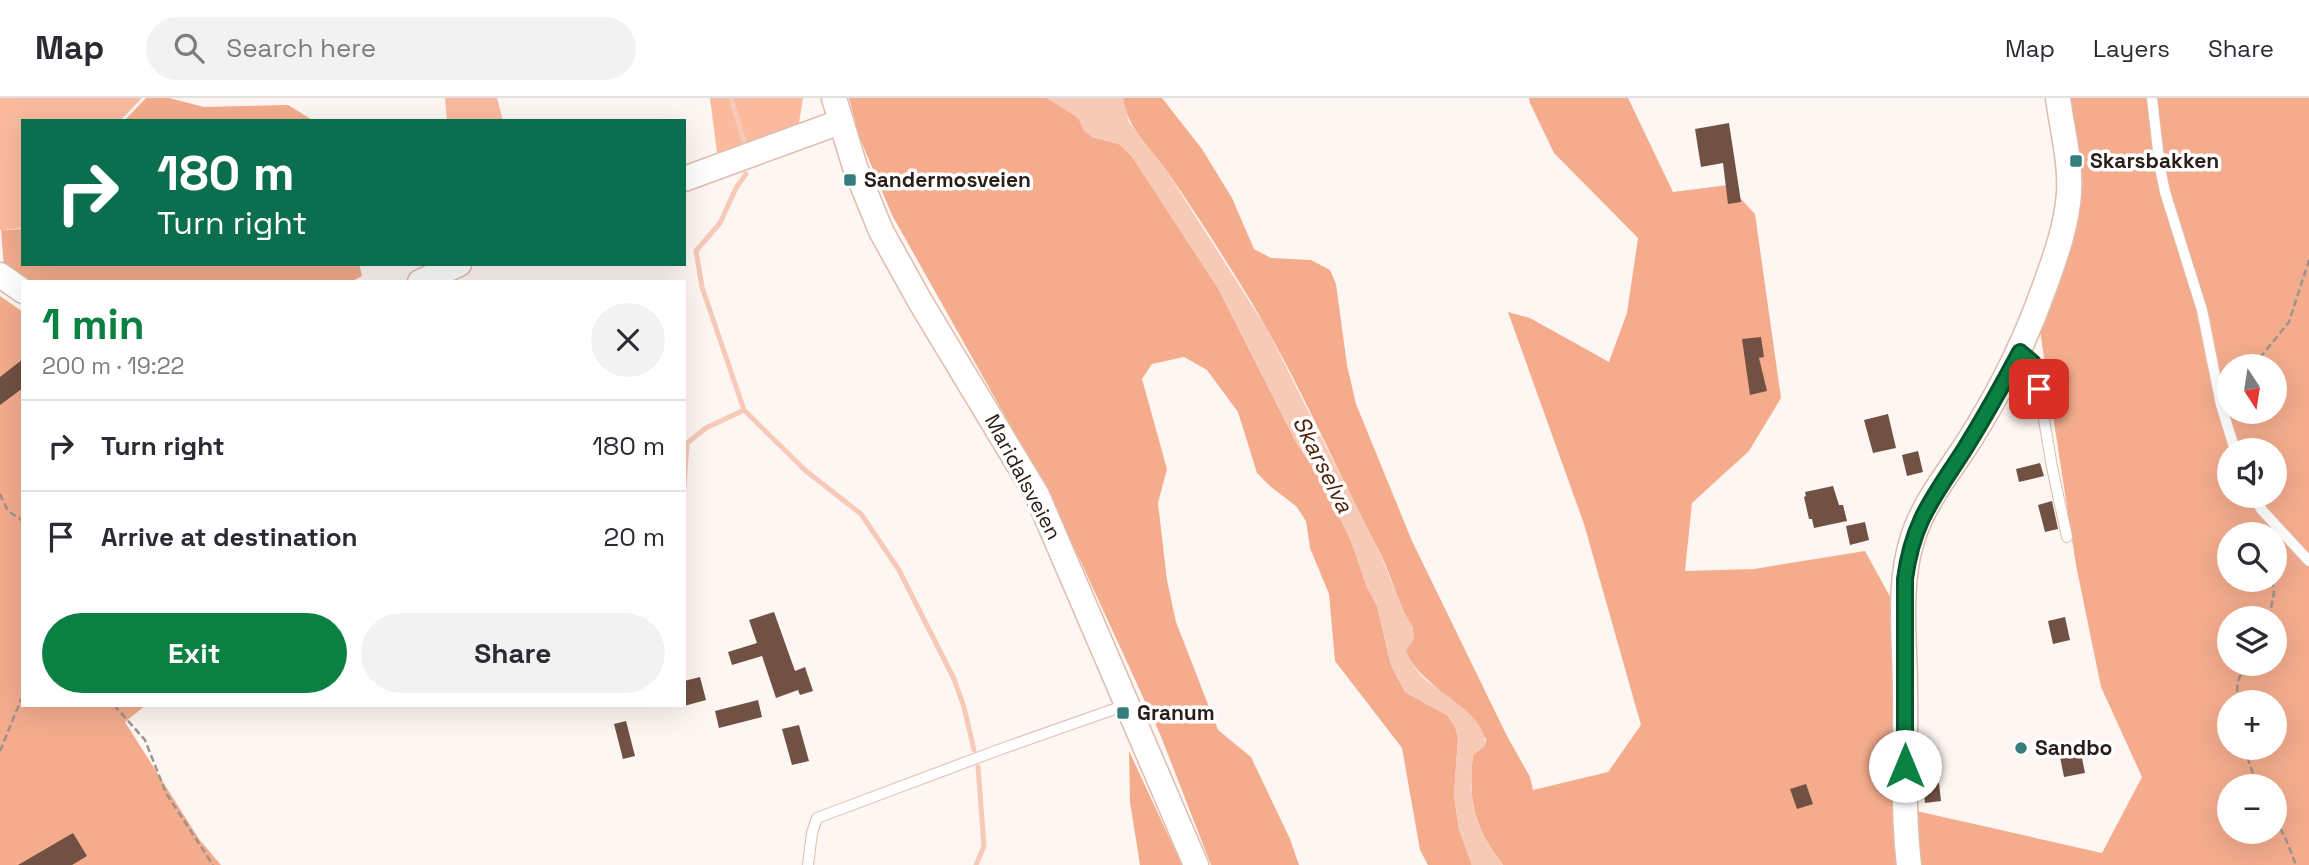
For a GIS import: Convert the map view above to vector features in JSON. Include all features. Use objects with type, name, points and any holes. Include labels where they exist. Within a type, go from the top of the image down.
[{"type":"street","name":"Maridalsveien","points":[[834,98],[858,176],[887,242],[1037,495],[1196,865]]},
{"type":"street","points":[[1909,865],[1905,810],[1905,596],[1909,552],[1921,516],[1976,431],[2020,352],[2053,265],[2066,217],[2069,180],[2058,98]]},
{"type":"street","points":[[686,178],[840,122]]},
{"type":"street","points":[[424,280],[455,266]]},
{"type":"street","points":[[0,275],[21,290]]},
{"type":"lane","points":[[2152,98],[2165,192],[2202,310],[2221,405],[2231,438]]},
{"type":"lane","points":[[2020,352],[2028,358],[2036,372],[2067,537]]},
{"type":"lane","points":[[2261,508],[2309,561]]},
{"type":"lane","points":[[808,865],[817,818],[1001,748],[1128,704]]},
{"type":"path","points":[[2263,354],[2289,322],[2309,260]]},
{"type":"path","points":[[0,494],[8,511],[21,520]]},
{"type":"path","points":[[0,751],[21,700]]},
{"type":"path","points":[[116,707],[145,740],[166,793],[214,865]]},
{"type":"path","points":[[2287,842],[2296,865]]},
{"type":"shaded area","points":[[0,98],[142,98],[122,119],[21,119],[21,228],[0,230]]},
{"type":"shaded area","points":[[146,98],[169,98],[204,107],[288,105],[311,119],[126,119]]},
{"type":"shaded area","points":[[445,98],[497,98],[502,119],[447,119]]},
{"type":"shaded area","points":[[710,98],[803,98],[798,129],[717,153]]},
{"type":"shaded area","points":[[849,98],[1047,98],[1079,118],[1084,130],[1092,137],[1119,144],[1131,155],[1218,288],[1296,442],[1319,477],[1350,538],[1367,587],[1377,606],[1391,665],[1405,692],[1447,715],[1455,726],[1458,738],[1454,796],[1459,829],[1472,865],[1428,865],[1420,850],[1402,748],[1335,661],[1329,594],[1310,548],[1306,521],[1296,506],[1257,473],[1238,412],[1207,370],[1184,357],[1152,364],[1142,379],[1167,469],[1158,503],[1167,580],[1176,622],[1218,730],[1251,757],[1290,839],[1299,865],[1211,865],[1160,734],[1081,562],[1032,464],[892,215],[859,136]]},
{"type":"shaded area","points":[[1123,98],[1162,98],[1202,149],[1232,198],[1254,249],[1271,258],[1311,260],[1330,270],[1336,284],[1347,365],[1356,404],[1412,541],[1507,736],[1530,777],[1533,790],[1608,772],[1641,725],[1584,524],[1508,312],[1530,318],[1609,362],[1627,313],[1638,238],[1554,153],[1529,98],[1628,98],[1673,192],[1728,185],[1755,214],[1781,398],[1749,451],[1692,503],[1685,571],[1754,569],[1865,551],[1894,604],[1892,803],[1912,810],[2102,853],[2142,777],[2101,687],[2076,565],[2040,331],[2039,313],[2083,184],[2071,98],[2309,98],[2309,865],[1503,865],[1479,826],[1473,800],[1473,755],[1485,745],[1486,739],[1420,673],[1408,657],[1405,650],[1413,628],[1403,611],[1381,555],[1298,388],[1235,275],[1169,174],[1129,120]]},
{"type":"shaded area","points":[[21,229],[21,266],[360,266],[362,276],[355,280],[26,280],[4,267],[1,230]]},
{"type":"shaded area","points":[[0,296],[21,311],[21,707],[144,707],[125,722],[199,839],[221,865],[0,865]]},
{"type":"shaded area","points":[[1129,751],[1182,865],[1140,865],[1130,802]]},
{"type":"water","name":"Skarselva","points":[[1047,98],[1123,98],[1129,122],[1168,173],[1267,329],[1382,558],[1413,628],[1414,640],[1406,650],[1411,662],[1424,678],[1472,716],[1484,735],[1485,746],[1473,755],[1473,801],[1485,839],[1503,865],[1472,865],[1459,829],[1454,796],[1458,738],[1455,726],[1447,715],[1405,692],[1391,665],[1377,606],[1367,587],[1350,538],[1319,477],[1296,442],[1218,288],[1131,155],[1119,144],[1092,137],[1084,131],[1078,118]]},
{"type":"building","points":[[1729,123],[1741,202],[1728,204],[1723,163],[1701,167],[1695,129]]},
{"type":"building","points":[[1761,337],[1764,357],[1759,358],[1767,391],[1750,395],[1742,339]]},
{"type":"building","points":[[21,361],[21,389],[0,405],[0,377]]},
{"type":"building","points":[[2019,383],[2031,386],[2027,403],[2012,398]]},
{"type":"building","points":[[1888,414],[1896,448],[1873,453],[1864,420]]},
{"type":"building","points":[[1918,451],[1923,472],[1907,476],[1902,455]]},
{"type":"building","points":[[2040,463],[2044,476],[2019,482],[2016,469]]},
{"type":"building","points":[[1833,486],[1839,505],[1843,505],[1847,521],[1814,528],[1812,519],[1809,519],[1805,492]]},
{"type":"building","points":[[2052,501],[2058,529],[2045,532],[2038,505]]},
{"type":"building","points":[[1865,522],[1869,540],[1850,545],[1846,526]]},
{"type":"building","points":[[774,612],[795,671],[805,667],[813,691],[800,695],[798,690],[776,698],[762,656],[732,665],[728,652],[757,643],[749,620]]},
{"type":"building","points":[[2065,617],[2070,640],[2053,644],[2048,621]]},
{"type":"building","points":[[700,677],[706,700],[686,705],[686,680]]},
{"type":"building","points":[[758,700],[762,717],[719,728],[715,711]]},
{"type":"building","points":[[626,721],[635,756],[623,759],[614,724]]},
{"type":"building","points":[[799,725],[809,761],[792,765],[782,729]]},
{"type":"building","points":[[2079,743],[2085,773],[2064,777],[2058,747]]},
{"type":"building","points":[[1939,783],[1941,801],[1925,803],[1923,785]]},
{"type":"building","points":[[1806,784],[1813,804],[1797,809],[1790,789]]},
{"type":"building","points":[[73,833],[87,856],[72,865],[18,865]]},
{"type":"waterway","points":[[731,98],[744,141]]},
{"type":"waterway","points":[[746,174],[736,188],[720,223],[696,251],[702,287],[744,410],[806,471],[861,514],[899,570],[954,679],[974,750]]},
{"type":"waterway","points":[[686,458],[687,443],[706,428],[744,410]]},
{"type":"waterway","points":[[976,865],[984,846],[978,767]]},
{"type":"place","name":"Skarsbakken","points":[[2076,161]]},
{"type":"place","name":"Sandermosveien","points":[[850,180]]},
{"type":"place","name":"Granum","points":[[1123,713]]},
{"type":"place","name":"Sandbo","points":[[2021,748]]},
{"type":"route","points":[[1905,766],[1905,579],[1916,528],[2020,352],[2033,363],[2039,389]]}]
